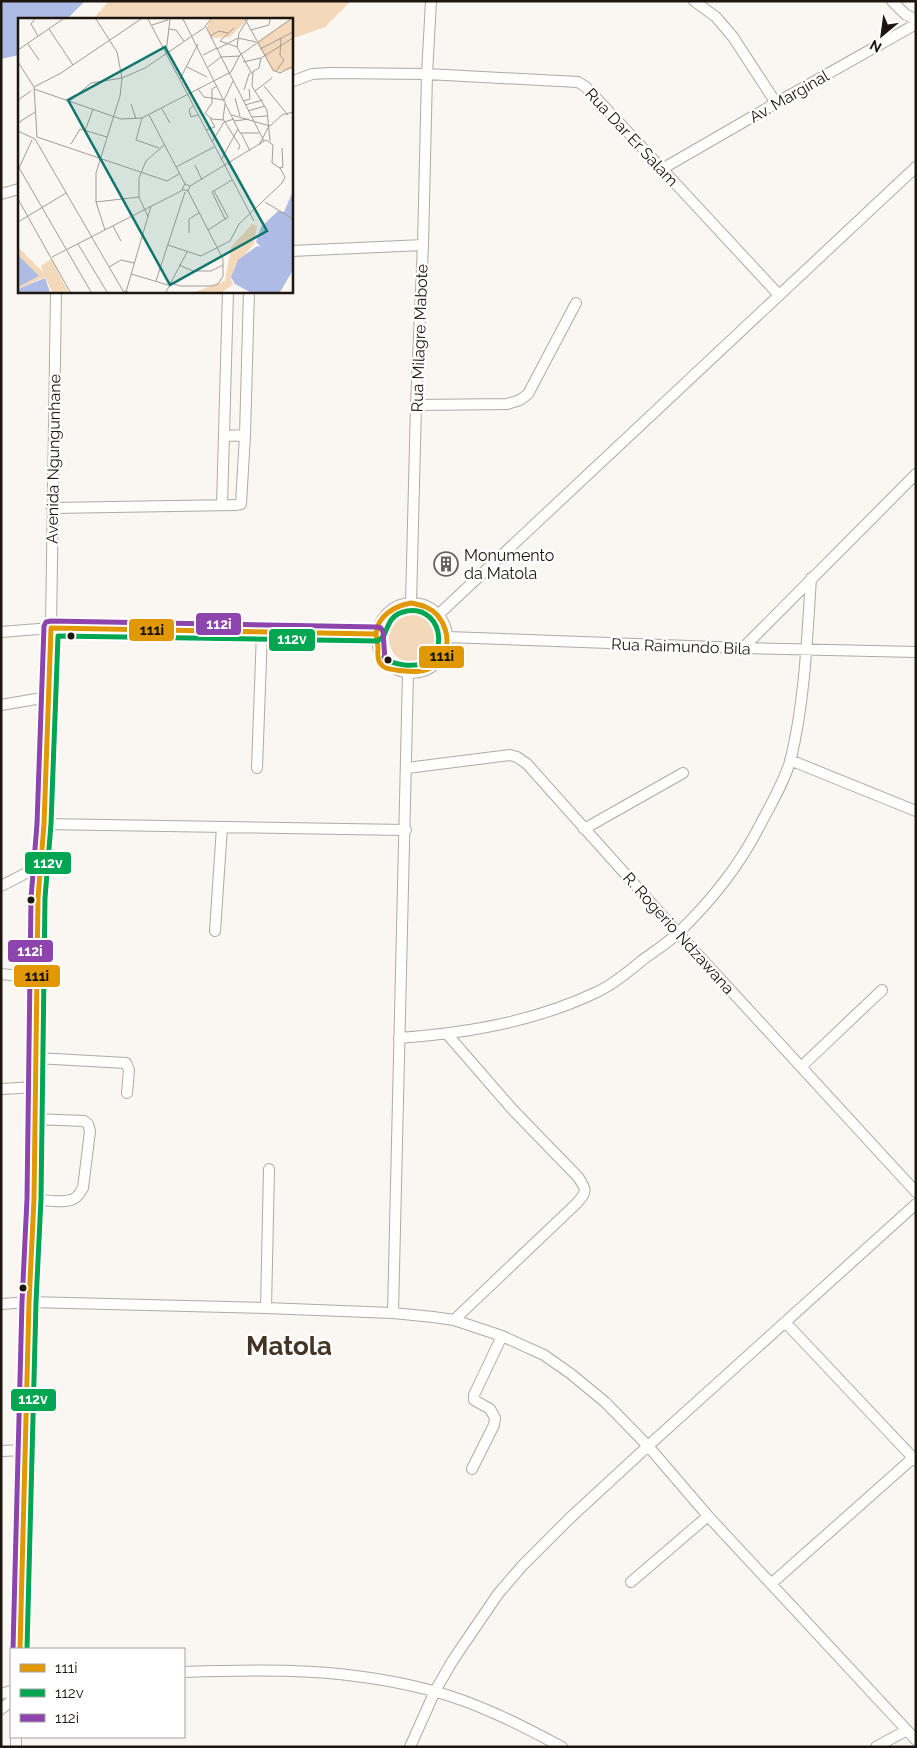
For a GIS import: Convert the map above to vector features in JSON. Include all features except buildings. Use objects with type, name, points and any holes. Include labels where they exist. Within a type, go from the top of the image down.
[{"type":"street","name":"Rua Milagre Mabote","points":[[411,602],[427,74],[432,1]]},
{"type":"street","points":[[694,1],[716,17],[733,36],[776,103]]},
{"type":"street","points":[[892,1],[905,14],[916,20]]},
{"type":"street","name":"Av. Marginal","points":[[662,170],[916,24]]},
{"type":"street","name":"Rua Dar Er Salam","points":[[292,82],[312,74],[427,74],[578,82],[586,87],[779,295]]},
{"type":"street","points":[[438,615],[916,167]]},
{"type":"street","points":[[1,194],[18,189]]},
{"type":"street","points":[[292,251],[423,245]]},
{"type":"street","name":"Avenida Ngungunhane","points":[[38,978],[38,898],[44,824],[51,628],[56,292]]},
{"type":"street","points":[[222,505],[228,292]]},
{"type":"street","points":[[52,508],[241,504],[249,292]]},
{"type":"street","points":[[416,405],[507,404],[520,400],[528,394],[576,303]]},
{"type":"street","points":[[224,436],[245,435]]},
{"type":"street","points":[[743,648],[916,474]]},
{"type":"street","points":[[399,1038],[447,1034],[511,1023],[599,991],[628,972],[678,933],[732,873],[752,842],[790,760],[802,701],[811,578]]},
{"type":"street","points":[[411,602],[430,608],[438,615],[445,625],[447,637],[446,647],[436,664],[428,670],[418,673],[398,670],[386,662],[378,649],[376,634],[379,624],[388,612],[401,604],[411,602]]},
{"type":"street","points":[[1,632],[51,628],[376,634]]},
{"type":"street","points":[[258,768],[262,632]]},
{"type":"street","name":"Rua Raimundo Bila","points":[[447,637],[743,648],[916,652]]},
{"type":"street","points":[[393,1314],[406,830],[408,673]]},
{"type":"street","points":[[1,706],[48,697]]},
{"type":"street","name":"R. Rogerio Ndzawana","points":[[407,768],[510,755],[517,757],[527,764],[678,933],[916,1192]]},
{"type":"street","points":[[790,760],[916,811]]},
{"type":"street","points":[[584,829],[682,773]]},
{"type":"street","points":[[44,824],[406,830]]},
{"type":"street","points":[[215,931],[222,827]]},
{"type":"street","points":[[1,886],[40,866]]},
{"type":"street","points":[[1,974],[38,978],[34,1200],[29,1286],[20,1648]]},
{"type":"street","points":[[802,1066],[882,990]]},
{"type":"street","points":[[447,1034],[513,1110],[578,1177],[585,1190],[577,1203],[454,1320]]},
{"type":"street","points":[[36,1058],[126,1063],[129,1070],[127,1093]]},
{"type":"street","points":[[1,1089],[36,1087]]},
{"type":"street","points":[[34,1200],[67,1201],[74,1199],[78,1195],[83,1188],[90,1131],[88,1124],[84,1121],[35,1119]]},
{"type":"street","points":[[266,1308],[269,1170]]},
{"type":"street","points":[[410,1747],[435,1691],[476,1624],[522,1566],[570,1518],[648,1446],[916,1204]]},
{"type":"street","points":[[1,1304],[29,1302],[266,1308],[393,1314],[454,1320],[502,1336],[544,1355],[605,1402],[648,1446],[708,1516],[916,1740]]},
{"type":"street","points":[[771,1584],[914,1460],[785,1322]]},
{"type":"street","points":[[472,1469],[494,1425],[495,1418],[490,1409],[474,1400],[474,1395],[502,1336]]},
{"type":"street","points":[[1,1451],[24,1450]]},
{"type":"street","points":[[631,1582],[708,1516]]},
{"type":"street","points":[[185,1672],[296,1670],[381,1679],[435,1691],[499,1715],[562,1747]]},
{"type":"street","points":[[876,1747],[907,1730]]},
{"type":"shaded area","points":[[109,1],[351,1],[325,27],[292,39],[292,18],[94,18]]},
{"type":"shaded area","points":[[408,615],[418,615],[430,622],[437,634],[437,644],[430,656],[418,663],[408,663],[400,659],[393,652],[389,644],[389,634],[393,626],[400,619]]},
{"type":"water","points":[[1,1],[85,1],[68,18],[18,18],[18,55],[1,59]]},
{"type":"transit line","name":"111i","points":[[411,603],[426,607],[438,616],[447,637],[445,651],[441,658],[426,670],[409,671],[387,668],[378,660],[377,627],[388,612],[399,606],[411,603]]},
{"type":"transit line","name":"112v","points":[[27,1648],[36,1302],[41,1199],[45,898],[51,824],[58,636],[377,641],[384,635],[390,621],[399,613],[407,611],[420,612],[430,617],[436,626],[439,637],[437,648],[431,658],[421,664],[405,665],[391,662],[384,657]]},
{"type":"transit line","name":"112i","points":[[13,1648],[22,1302],[27,1199],[31,898],[37,824],[44,626],[46,622],[51,621],[377,627],[381,628],[383,632],[385,660]]},
{"type":"transit line","name":"111i","points":[[20,1648],[29,1302],[34,1199],[38,898],[44,824],[51,628],[376,634]]},
{"type":"place","name":"Monumento da Matola","points":[[446,564]]},
{"type":"district","name":"Matola","points":[[289,1346]]}]
